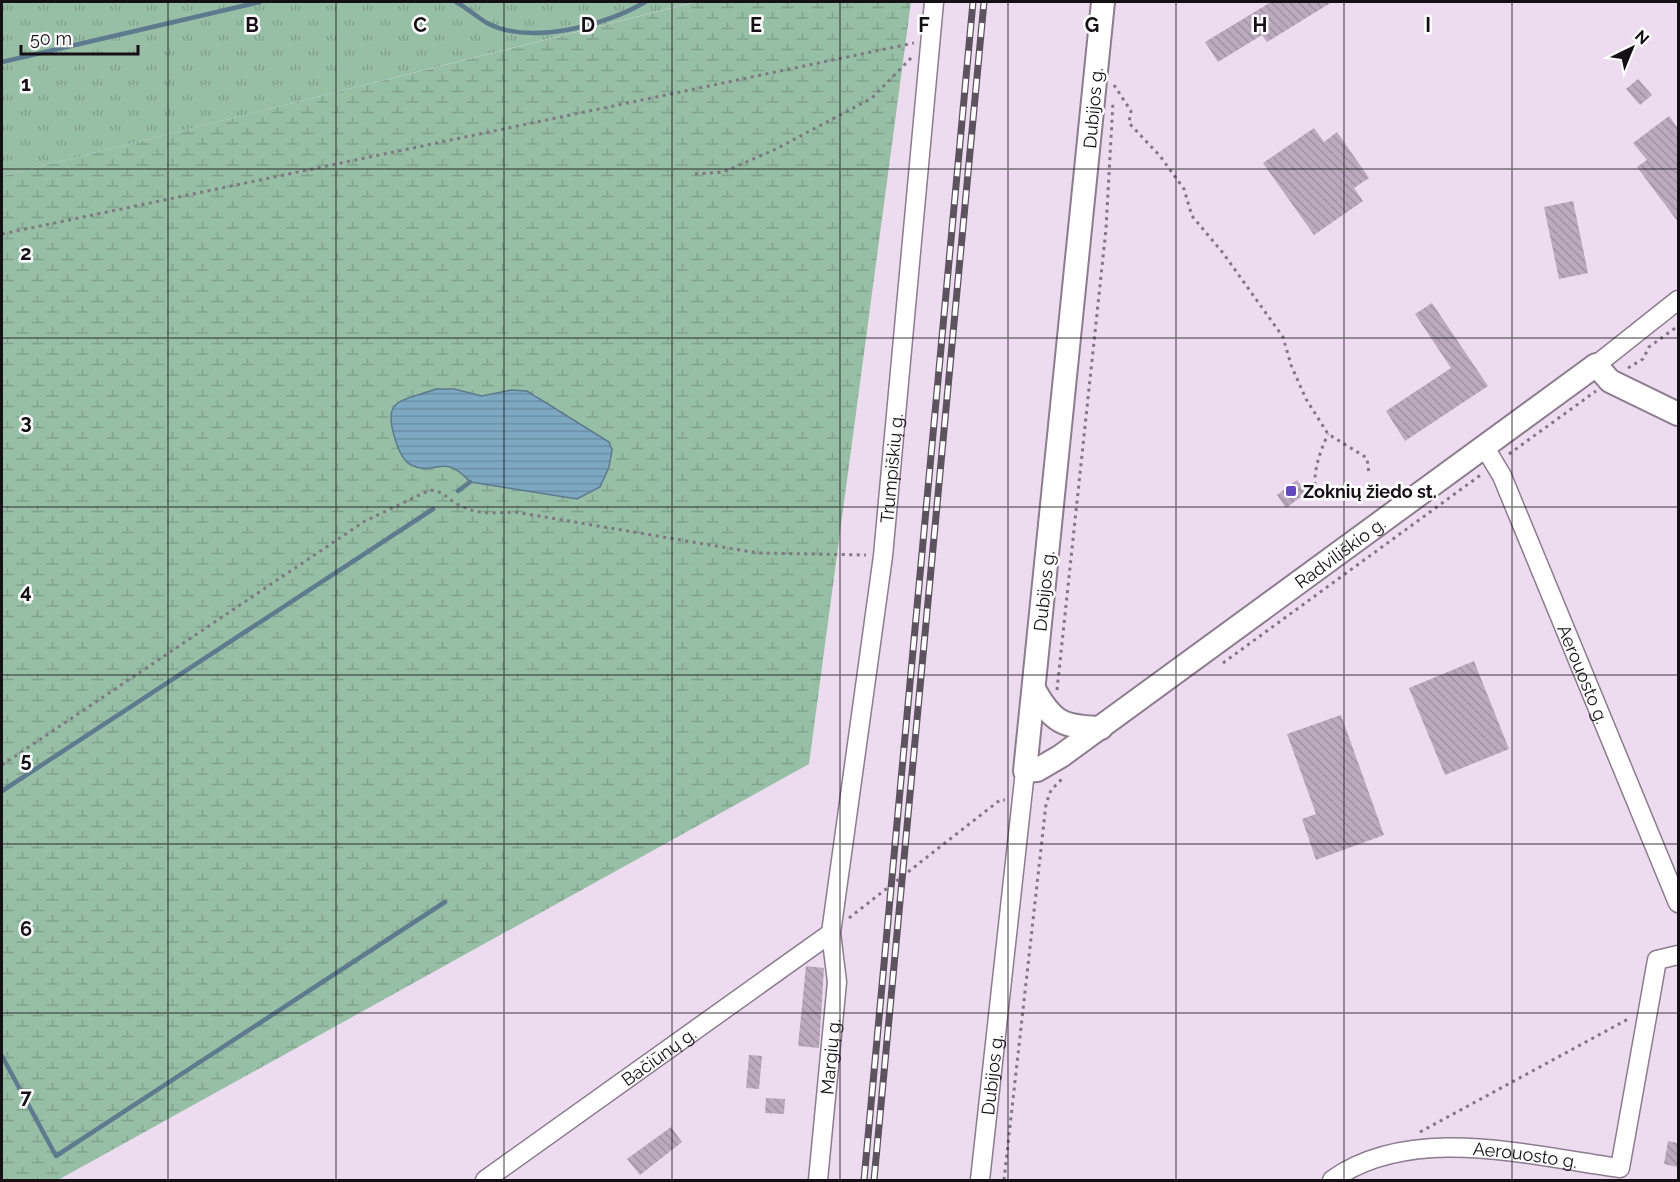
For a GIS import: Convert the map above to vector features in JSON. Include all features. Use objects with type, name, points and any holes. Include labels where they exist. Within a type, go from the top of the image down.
[{"type":"main road","name":"Dubijos g.","points":[[1025,771],[1103,2]]},
{"type":"main road","points":[[1603,373],[1678,414]]},
{"type":"main road","name":"Radviliškio g.","points":[[1025,771],[1037,770],[1061,756],[1603,373]]},
{"type":"main road","points":[[1034,689],[1046,709],[1054,717],[1074,727],[1101,728]]},
{"type":"street","name":"Trumpiškių g.","points":[[831,933],[883,556],[934,2]]},
{"type":"street","name":"Radviliškio g.","points":[[1603,373],[1678,300]]},
{"type":"street","name":"Aerouosto g.","points":[[1490,455],[1678,903]]},
{"type":"street","name":"Dubijos g.","points":[[980,1180],[1025,771]]},
{"type":"street","name":"Bačiūnų g.","points":[[485,1180],[831,933]]},
{"type":"street","name":"Margių g.","points":[[818,1180],[837,982],[831,933]]},
{"type":"street","name":"Aerouosto g.","points":[[1332,1180],[1391,1153],[1433,1148],[1466,1147],[1620,1168],[1657,960],[1678,955]]},
{"type":"path","points":[[695,174],[723,172],[774,150],[872,98],[930,40]]},
{"type":"path","points":[[2,234],[930,40]]},
{"type":"path","points":[[1054,717],[1080,447],[1106,229],[1114,85],[1131,111],[1129,123],[1160,156],[1184,189],[1192,216],[1223,253],[1283,337],[1291,366],[1306,399],[1328,434],[1367,458],[1368,474]]},
{"type":"path","points":[[1301,608],[1490,455],[1603,373],[1643,359],[1650,346],[1678,326]]},
{"type":"path","points":[[1316,500],[1314,486],[1317,461],[1328,434]]},
{"type":"path","points":[[2,765],[365,521],[430,490],[441,491],[458,505],[482,513],[515,512],[758,553],[883,556]]},
{"type":"path","points":[[1004,1180],[1046,804],[1051,790],[1066,775],[1061,756]]},
{"type":"path","points":[[831,933],[1000,800],[1046,804]]},
{"type":"path","points":[[1419,1132],[1650,1007]]},
{"type":"green space","points":[[2,2],[695,2],[2,176]]},
{"type":"green space","points":[[696,2],[911,2],[809,764],[58,1180],[2,1180],[2,176]],"holes":[[[436,389],[454,389],[482,396],[511,390],[536,395],[554,410],[470,482],[452,467],[417,467],[398,403]]]},
{"type":"water","points":[[436,389],[454,389],[482,396],[511,390],[527,391],[609,442],[612,450],[609,467],[600,487],[577,499],[470,482],[461,473],[446,466],[420,468],[411,465],[400,452],[396,442],[391,417],[393,409],[404,400]]},
{"type":"building","points":[[1271,2],[1332,2],[1267,42],[1262,35],[1218,62],[1205,42]]},
{"type":"building","points":[[1638,79],[1652,95],[1640,105],[1626,89]]},
{"type":"building","points":[[1669,116],[1678,128],[1678,222],[1637,167],[1647,160],[1633,143]]},
{"type":"building","points":[[1314,128],[1324,142],[1337,132],[1369,178],[1354,188],[1363,201],[1314,235],[1263,163]]},
{"type":"building","points":[[1573,201],[1588,273],[1559,279],[1544,207]]},
{"type":"building","points":[[1432,303],[1488,386],[1405,441],[1386,411],[1451,368],[1415,314]]},
{"type":"building","points":[[1297,480],[1306,493],[1286,508],[1277,495]]},
{"type":"building","points":[[1474,661],[1509,749],[1445,775],[1409,688]]},
{"type":"building","points":[[1341,715],[1384,835],[1316,860],[1302,819],[1316,814],[1287,734]]},
{"type":"building","points":[[806,966],[824,968],[819,1048],[798,1046]]},
{"type":"building","points":[[749,1055],[762,1056],[759,1089],[746,1088]]},
{"type":"building","points":[[766,1098],[785,1099],[784,1114],[765,1113]]},
{"type":"building","points":[[671,1127],[682,1142],[640,1175],[627,1159]]},
{"type":"building","points":[[1668,1141],[1678,1143],[1678,1167],[1664,1164]]},
{"type":"waterway","points":[[2,62],[260,2]]},
{"type":"waterway","points":[[456,2],[487,23],[505,30],[524,33],[546,33],[590,25],[645,2]]},
{"type":"waterway","points":[[458,491],[470,482]]},
{"type":"waterway","points":[[2,791],[433,509]]},
{"type":"waterway","points":[[2,1056],[56,1156],[445,902]]},
{"type":"railway","points":[[864,1180],[973,2]]},
{"type":"railway","points":[[874,1180],[984,2]]},
{"type":"place","name":"Zoknių žiedo st.","points":[[1291,491]]}]
